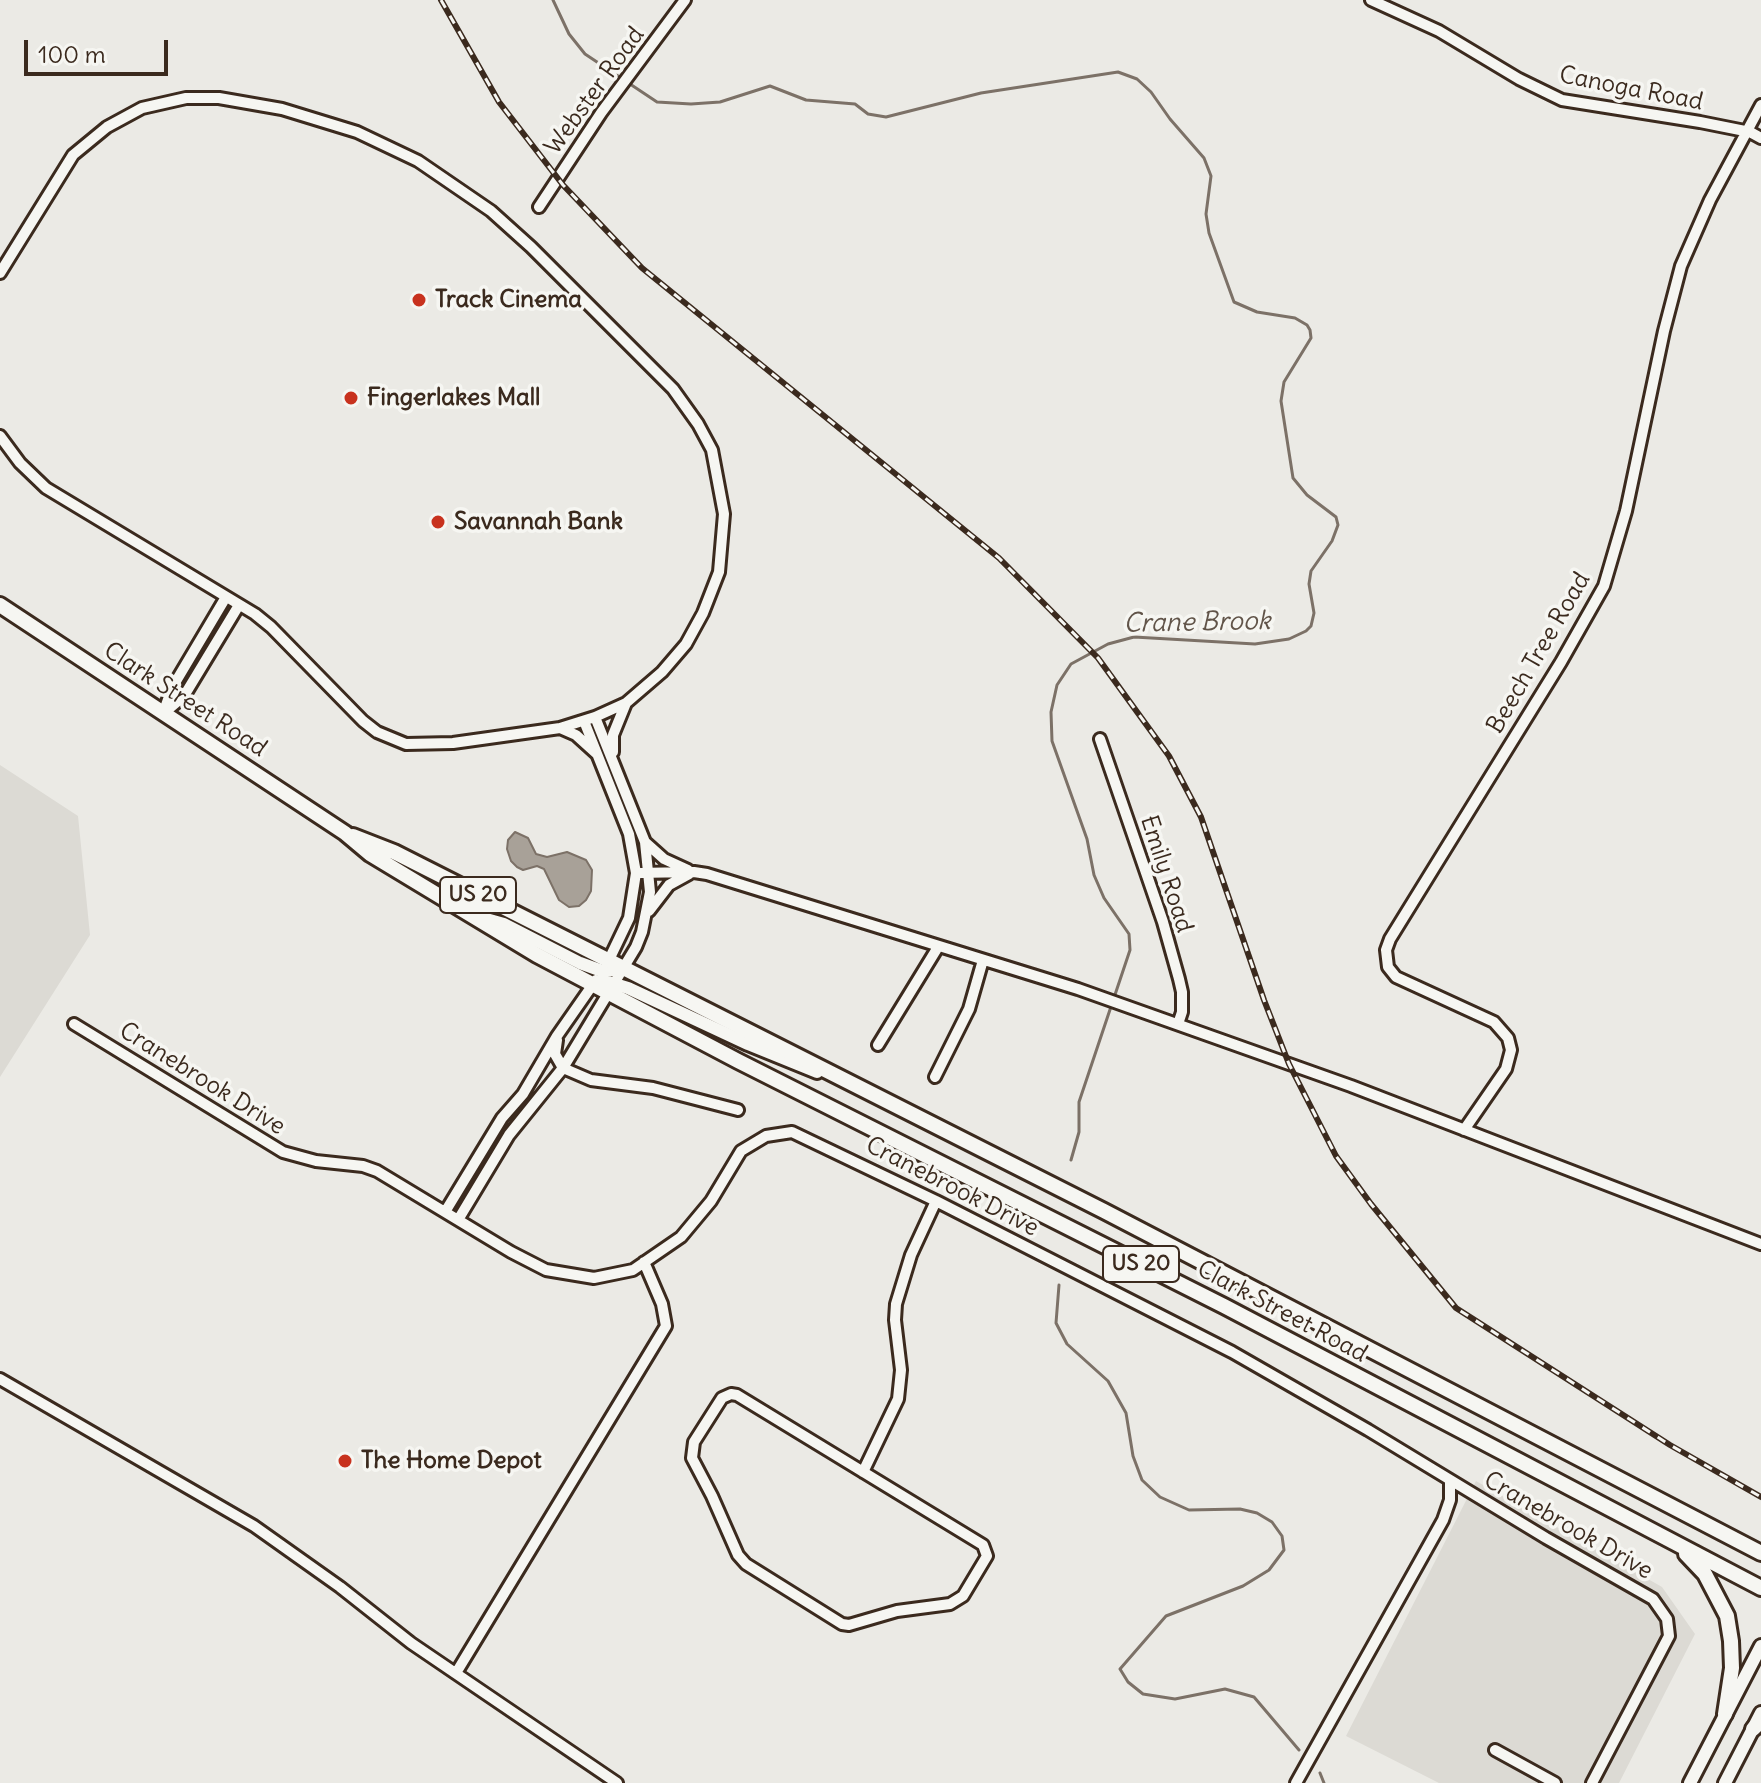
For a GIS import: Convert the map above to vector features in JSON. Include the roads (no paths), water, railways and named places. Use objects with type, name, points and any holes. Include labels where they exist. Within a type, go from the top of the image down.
[{"type":"highway","name":"Clark Street Road","points":[[0,605],[345,833],[370,854],[464,913],[592,985],[611,989],[1761,1588]]},
{"type":"highway","name":"Clark Street Road","points":[[345,833],[394,852],[605,966],[623,969]]},
{"type":"highway","name":"US 20","points":[[623,969],[1357,1341],[1761,1553]]},
{"type":"highway","points":[[1671,1541],[1705,1574],[1727,1616],[1732,1668],[1725,1714]]},
{"type":"main road","points":[[464,913],[504,924],[580,963],[605,966]]},
{"type":"main road","points":[[611,989],[857,1086]]},
{"type":"main road","points":[[1690,1783],[1761,1646]]},
{"type":"main road","points":[[1725,1783],[1761,1713]]},
{"type":"street","name":"Webster Road","points":[[539,207],[630,73],[685,0]]},
{"type":"street","name":"Canoga Road","points":[[1371,0],[1439,31],[1519,79],[1562,100],[1747,132],[1761,138]]},
{"type":"street","points":[[0,273],[73,155],[118,119],[142,108],[166,101],[219,98],[302,114],[390,146],[457,186],[506,224],[649,362],[686,405],[712,450],[724,514],[719,572],[711,596],[686,644],[676,658],[626,703],[560,728],[414,745],[390,739],[363,721],[271,627],[46,488],[20,463],[0,436]]},
{"type":"street","name":"Beech Tree Road","points":[[1464,1130],[1506,1069],[1511,1050],[1508,1038],[1494,1022],[1396,977],[1388,967],[1386,950],[1604,586],[1626,511],[1681,266],[1710,200],[1761,105]]},
{"type":"street","points":[[164,713],[172,688],[226,597]]},
{"type":"street","points":[[164,713],[184,696],[239,605]]},
{"type":"street","points":[[616,766],[613,735],[626,703]]},
{"type":"street","points":[[445,1212],[502,1118],[523,1094],[557,1036],[605,966],[629,918],[636,873],[629,834],[589,719]]},
{"type":"street","points":[[458,1220],[516,1125],[563,1068],[636,947],[646,916],[650,892],[645,842],[616,766],[589,719]]},
{"type":"street","points":[[560,728],[576,735],[600,756]]},
{"type":"street","name":"Emily Road","points":[[1100,739],[1163,922],[1179,979],[1182,1012],[1178,1024]]},
{"type":"street","points":[[645,842],[664,859],[694,872],[1064,984],[1156,1016],[1761,1244]]},
{"type":"street","points":[[636,873],[694,872]]},
{"type":"street","points":[[646,916],[669,885],[694,872]]},
{"type":"street","points":[[878,1045],[938,947]]},
{"type":"street","points":[[935,1077],[969,1009],[983,960]]},
{"type":"street","name":"Cranebrook Drive","points":[[74,1024],[283,1152],[316,1161],[363,1166],[546,1270],[594,1278],[633,1270],[681,1237],[711,1201],[741,1151],[766,1136],[792,1132],[936,1201],[1232,1352],[1653,1599],[1664,1612],[1669,1636],[1592,1783]]},
{"type":"street","points":[[557,1036],[555,1054],[563,1068],[591,1080],[653,1088],[738,1110]]},
{"type":"street","points":[[863,1472],[898,1399],[901,1370],[896,1304],[906,1269],[936,1201]]},
{"type":"street","points":[[456,1673],[666,1326],[662,1304],[644,1262]]},
{"type":"street","points":[[0,1379],[254,1526],[411,1643],[617,1783]]},
{"type":"street","points":[[731,1394],[863,1472],[985,1548],[987,1556],[982,1567],[958,1600],[897,1611],[855,1624],[842,1624],[741,1560],[693,1462],[691,1449],[715,1407],[722,1398],[731,1394]]},
{"type":"street","name":"Cranebrook Drive","points":[[1296,1783],[1443,1520],[1450,1500],[1450,1480]]},
{"type":"street","points":[[1495,1750],[1555,1783]]},
{"type":"waterway","name":"Crane Brook","points":[[553,0],[569,34],[585,54],[657,102],[720,102],[770,86],[806,100],[855,104],[868,114],[886,117],[981,93],[1118,72],[1137,79],[1204,158],[1211,176],[1206,214],[1209,233],[1234,302],[1257,312],[1295,318],[1310,330],[1311,338],[1284,382],[1281,401],[1293,478],[1307,495],[1336,517],[1338,525],[1332,541],[1311,571],[1309,584],[1314,613],[1311,626],[1289,639],[1255,644],[1134,637],[1108,644],[1071,664],[1057,685],[1051,712],[1052,741],[1087,839],[1094,875],[1104,898],[1129,934],[1130,950],[1079,1102],[1079,1132],[1071,1160]]},
{"type":"waterway","points":[[1059,1285],[1056,1323],[1067,1344],[1108,1381],[1126,1413],[1133,1456],[1142,1480],[1160,1497],[1189,1510],[1240,1509],[1257,1513],[1272,1522],[1282,1536],[1284,1550],[1269,1570],[1243,1586],[1166,1616],[1120,1669],[1128,1682],[1143,1694],[1175,1699],[1225,1689],[1254,1697],[1299,1750]]},
{"type":"waterway","points":[[1320,1773],[1324,1783]]},
{"type":"railway","points":[[441,0],[499,102],[563,185],[642,268],[999,558],[1098,658],[1169,756],[1201,817],[1289,1064],[1336,1156],[1456,1308],[1670,1445],[1761,1497]]},
{"type":"place","name":"Track Cinema","points":[[419,300]]},
{"type":"place","name":"Fingerlakes Mall","points":[[351,398]]},
{"type":"place","name":"Savannah Bank","points":[[438,522]]},
{"type":"place","name":"The Home Depot","points":[[345,1461]]}]
